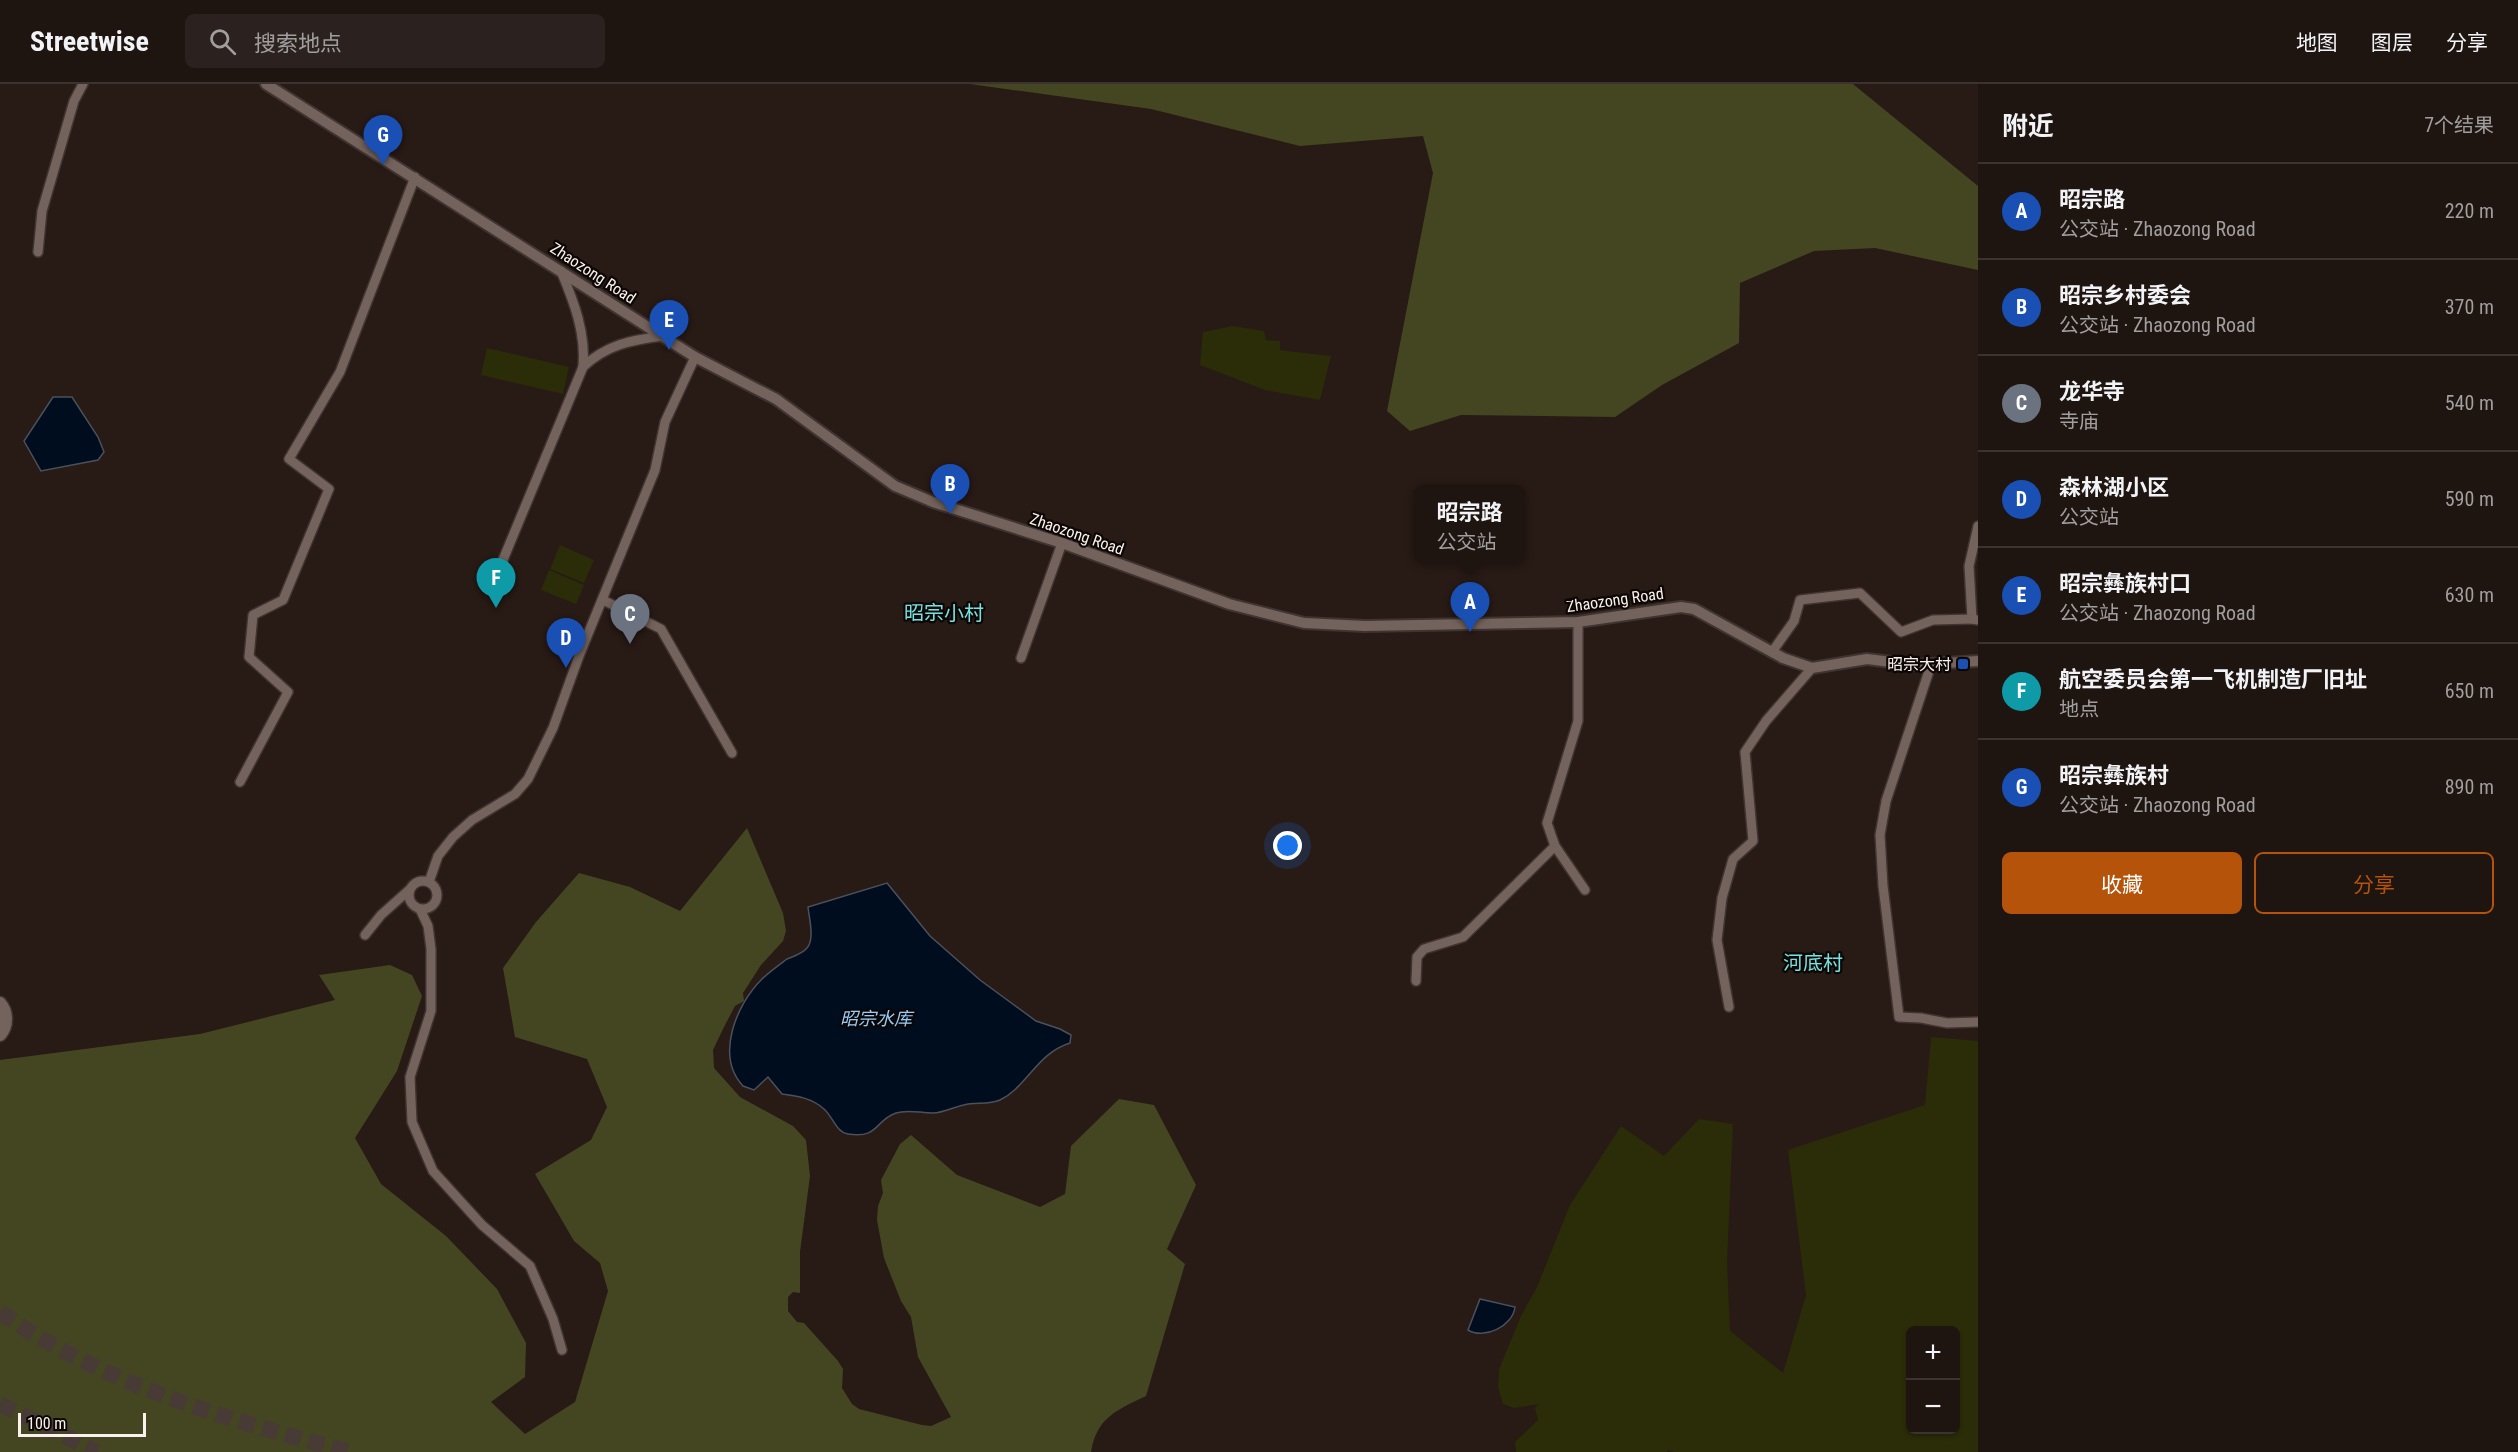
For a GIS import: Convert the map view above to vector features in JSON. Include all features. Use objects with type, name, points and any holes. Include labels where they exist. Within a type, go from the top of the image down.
[{"type":"main road","points":[[0,1003],[4,1006],[6,1024],[0,1035]]},
{"type":"street","points":[[38,252],[42,211],[74,101],[83,84]]},
{"type":"street","name":"Zhaozong Road","points":[[266,84],[695,357],[776,399],[895,486],[933,502],[1062,543],[1229,604],[1304,623],[1365,626],[1578,622],[1682,607],[1694,609],[1772,652],[1799,665],[1812,668],[1867,659],[1931,665],[1978,661]]},
{"type":"street","points":[[240,782],[288,692],[249,657],[253,615],[283,600],[329,489],[289,459],[340,372],[415,177]]},
{"type":"street","points":[[493,584],[583,367],[582,335],[561,271]]},
{"type":"street","points":[[583,367],[595,356],[621,343],[663,336]]},
{"type":"street","points":[[429,882],[438,856],[453,837],[472,820],[515,794],[528,779],[553,728],[655,470],[665,422],[695,357]]},
{"type":"street","points":[[1772,652],[1794,621],[1800,600],[1860,593],[1901,632],[1934,620],[1975,620],[1969,566],[1978,526]]},
{"type":"street","points":[[1021,658],[1062,543]]},
{"type":"street","points":[[603,600],[662,629],[732,753]]},
{"type":"street","points":[[1578,622],[1578,721],[1547,823],[1555,846],[1585,890]]},
{"type":"street","points":[[1931,665],[1886,801],[1881,835],[1883,886],[1894,984],[1899,1017],[1947,1023],[1978,1022]]},
{"type":"street","points":[[1729,1007],[1717,940],[1722,898],[1733,859],[1752,841],[1745,752],[1767,721],[1812,668]]},
{"type":"street","points":[[1416,981],[1417,957],[1424,949],[1463,937],[1555,846]]},
{"type":"street","points":[[365,935],[381,915],[391,909],[419,881],[429,882],[437,892],[428,926],[431,949],[431,1011],[410,1077],[412,1122],[433,1171],[482,1225],[530,1266],[553,1319],[562,1350]]},
{"type":"street","points":[[409,891],[410,900],[418,908],[428,926]]},
{"type":"street","points":[[391,909],[402,906],[418,908],[433,905]]},
{"type":"shaded area","points":[[1233,326],[1264,331],[1266,340],[1280,341],[1280,350],[1331,356],[1320,400],[1265,390],[1200,365],[1203,332]]},
{"type":"shaded area","points":[[487,348],[569,367],[563,394],[481,375]]},
{"type":"shaded area","points":[[560,545],[594,560],[584,583],[550,569]]},
{"type":"shaded area","points":[[549,570],[584,585],[576,604],[541,590]]},
{"type":"shaded area","points":[[1931,1037],[1978,1041],[1978,1452],[1674,1452],[1668,1450],[1667,1452],[1516,1452],[1515,1442],[1538,1420],[1535,1408],[1539,1404],[1514,1408],[1503,1404],[1498,1387],[1499,1369],[1521,1316],[1537,1287],[1570,1205],[1621,1126],[1664,1156],[1699,1119],[1733,1124],[1727,1262],[1730,1331],[1783,1373],[1806,1295],[1788,1150],[1925,1105]]},
{"type":"green space","points":[[970,84],[1853,84],[1978,186],[1978,270],[1875,248],[1814,251],[1740,283],[1739,343],[1662,385],[1615,417],[1461,415],[1410,431],[1387,411],[1433,173],[1423,136],[1300,146],[1151,109]]},
{"type":"green space","points":[[747,828],[783,913],[786,931],[783,941],[761,965],[743,993],[744,1001],[735,1006],[713,1050],[714,1068],[740,1097],[793,1126],[806,1140],[810,1176],[800,1252],[800,1293],[793,1292],[788,1297],[788,1311],[797,1322],[804,1323],[838,1361],[843,1369],[842,1388],[852,1404],[859,1409],[931,1426],[951,1417],[918,1357],[911,1317],[901,1301],[884,1258],[877,1220],[878,1206],[883,1193],[881,1180],[900,1144],[911,1135],[957,1175],[1040,1207],[1065,1194],[1071,1146],[1119,1099],[1154,1105],[1196,1185],[1167,1249],[1185,1264],[1146,1396],[1117,1411],[1103,1423],[1098,1430],[1091,1452],[0,1452],[0,1060],[200,1034],[335,1000],[319,975],[390,965],[412,975],[422,996],[397,1071],[355,1138],[381,1184],[446,1236],[497,1289],[526,1343],[525,1377],[491,1402],[525,1434],[575,1402],[608,1291],[600,1263],[574,1241],[535,1174],[591,1140],[607,1107],[587,1059],[515,1037],[503,968],[536,922],[579,873],[630,887],[680,911]]},
{"type":"water","points":[[53,397],[72,397],[98,437],[104,452],[98,460],[41,471],[24,441]]},
{"type":"water","name":"昭宗水库","points":[[887,883],[930,936],[980,980],[1036,1021],[1071,1035],[1070,1043],[1049,1054],[1018,1087],[1000,1100],[968,1104],[937,1113],[910,1111],[896,1113],[866,1134],[848,1134],[840,1130],[819,1105],[804,1098],[782,1094],[768,1077],[754,1090],[743,1086],[730,1060],[732,1031],[744,1002],[762,979],[787,959],[807,948],[811,939],[808,907]]},
{"type":"water","points":[[1480,1299],[1515,1307],[1513,1314],[1503,1325],[1489,1332],[1475,1333],[1468,1330]]},
{"type":"tunnel","points":[[0,1312],[39,1337],[124,1380],[214,1413],[351,1452]]},
{"type":"tunnel","points":[[0,1404],[97,1452]]},
{"type":"place","name":"昭宗彝族村","points":[[383,165]]},
{"type":"place","name":"昭宗彝族村口","points":[[669,350]]},
{"type":"place","name":"昭宗乡村委会","points":[[950,514]]},
{"type":"place","name":"航空委员会第一飞机制造厂旧址","points":[[496,608]]},
{"type":"place","name":"昭宗路","points":[[1470,632]]},
{"type":"place","name":"龙华寺","points":[[630,644]]},
{"type":"place","name":"昭宗大村","points":[[1963,664]]},
{"type":"place","name":"森林湖小区","points":[[566,668]]},
{"type":"district","name":"昭宗小村","points":[[944,613]]},
{"type":"district","name":"河底村","points":[[1813,963]]}]
